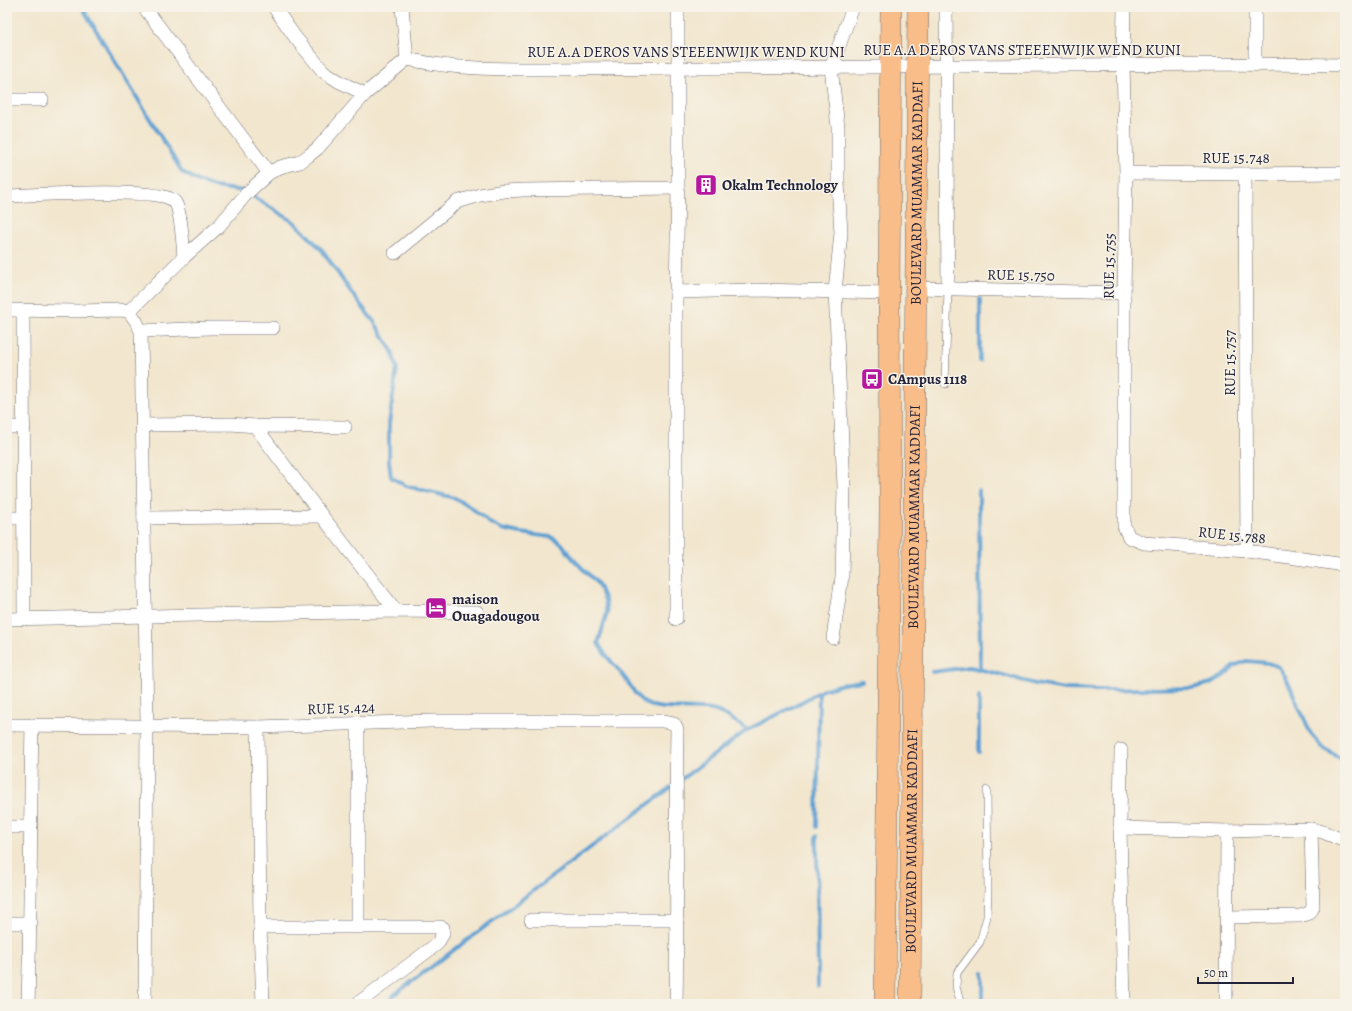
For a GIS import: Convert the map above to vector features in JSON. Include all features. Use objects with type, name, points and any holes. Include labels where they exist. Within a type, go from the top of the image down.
[{"type":"main road","name":"BOULEVARD MUAMMAR KADDAFI","points":[[885,1004],[890,516],[889,293],[891,7]]},
{"type":"main road","name":"BOULEVARD MUAMMAR KADDAFI","points":[[910,1004],[918,7]]},
{"type":"street","points":[[144,7],[269,173]]},
{"type":"street","points":[[274,7],[295,37],[323,70],[340,82],[365,94]]},
{"type":"street","points":[[129,311],[184,257],[219,226],[247,193],[269,173],[280,167],[300,162],[318,148],[365,94],[407,59],[402,7]]},
{"type":"street","points":[[676,619],[678,7]]},
{"type":"street","points":[[833,638],[842,577],[844,487],[835,291],[841,233],[838,183],[838,127],[831,68],[853,7]]},
{"type":"street","points":[[946,7],[948,289]]},
{"type":"street","name":"RUE 15.755","points":[[1124,7],[1123,65],[1126,174],[1124,293],[1124,526]]},
{"type":"street","points":[[1255,7],[1255,64]]},
{"type":"street","name":"RUE A.A DEROS VANS STEEENWIJK WEND KUNI","points":[[407,59],[460,68],[831,68],[1255,64],[1345,65]]},
{"type":"street","points":[[7,100],[42,100]]},
{"type":"street","name":"RUE 15.748","points":[[1126,174],[1345,173]]},
{"type":"street","name":"RUE 15.757","points":[[1245,174],[1248,551]]},
{"type":"street","points":[[395,253],[457,202],[480,195],[504,191],[524,190],[678,188]]},
{"type":"street","points":[[7,196],[128,192],[166,196],[174,200],[179,209],[184,257]]},
{"type":"street","name":"RUE 15.750","points":[[916,288],[1124,293]]},
{"type":"street","points":[[676,292],[756,290],[889,293]]},
{"type":"street","points":[[7,310],[129,311],[141,331],[147,726],[145,1004]]},
{"type":"street","points":[[23,310],[24,619]]},
{"type":"street","points":[[141,331],[210,328],[273,328]]},
{"type":"street","points":[[143,425],[232,424],[255,426],[345,427]]},
{"type":"street","points":[[255,426],[322,516],[396,611]]},
{"type":"street","points":[[7,427],[24,427]]},
{"type":"street","points":[[144,518],[322,516]]},
{"type":"street","points":[[7,518],[24,518]]},
{"type":"street","name":"RUE 15.788","points":[[1124,526],[1129,537],[1144,543],[1248,551],[1345,565]]},
{"type":"street","points":[[7,619],[396,611],[477,612]]},
{"type":"street","name":"RUE 15.424","points":[[7,725],[258,727],[431,721],[589,721],[668,722],[676,724],[677,920]]},
{"type":"street","points":[[358,723],[358,926]]},
{"type":"street","points":[[28,1004],[31,923],[30,828],[32,725]]},
{"type":"street","points":[[258,727],[260,927],[263,1004]]},
{"type":"street","points":[[1121,750],[1120,828],[1124,1004]]},
{"type":"street","points":[[7,827],[30,828]]},
{"type":"street","points":[[1120,828],[1227,831],[1312,829],[1345,841]]},
{"type":"street","points":[[1226,917],[1300,916],[1310,913],[1313,907],[1312,829]]},
{"type":"street","points":[[1226,1004],[1227,831]]},
{"type":"street","points":[[531,920],[677,920],[676,1004]]},
{"type":"street","points":[[7,923],[31,923]]},
{"type":"street","points":[[260,927],[358,926],[441,927],[443,929],[444,931],[437,944],[357,1004]]},
{"type":"lane","points":[[945,384],[948,289]]},
{"type":"lane","points":[[961,1004],[956,987],[957,973],[980,942],[987,917],[988,790]]},
{"type":"waterway","points":[[82,7],[182,172],[198,181],[214,187],[244,191],[294,222],[322,250],[353,295],[375,323],[392,351],[397,368],[389,423],[389,461],[391,477],[406,486],[455,498],[473,509],[490,523],[502,529],[551,537],[562,544],[573,559],[598,584],[605,600],[607,613],[598,643],[627,680],[638,698],[652,706],[717,711],[731,718],[747,730]]},
{"type":"waterway","points":[[980,299],[980,361]]},
{"type":"waterway","points":[[979,490],[980,670]]},
{"type":"waterway","points":[[932,672],[970,667],[1035,684],[1065,689],[1099,690],[1193,688],[1211,683],[1225,675],[1234,666],[1246,661],[1268,663],[1279,667],[1287,680],[1311,734],[1323,748],[1345,761]]},
{"type":"waterway","points":[[679,781],[747,730],[823,690],[843,684],[862,681]]},
{"type":"waterway","points":[[817,827],[819,692]]},
{"type":"waterway","points":[[979,697],[979,752]]},
{"type":"waterway","points":[[389,1004],[394,995],[674,785]]},
{"type":"waterway","points":[[817,836],[818,986]]},
{"type":"waterway","points":[[983,973],[983,998]]},
{"type":"place","name":"Okalm Technology","points":[[706,185]]},
{"type":"place","name":"CAmpus 1118","points":[[872,379]]},
{"type":"place","name":"maison Ouagadougou","points":[[436,608]]}]
